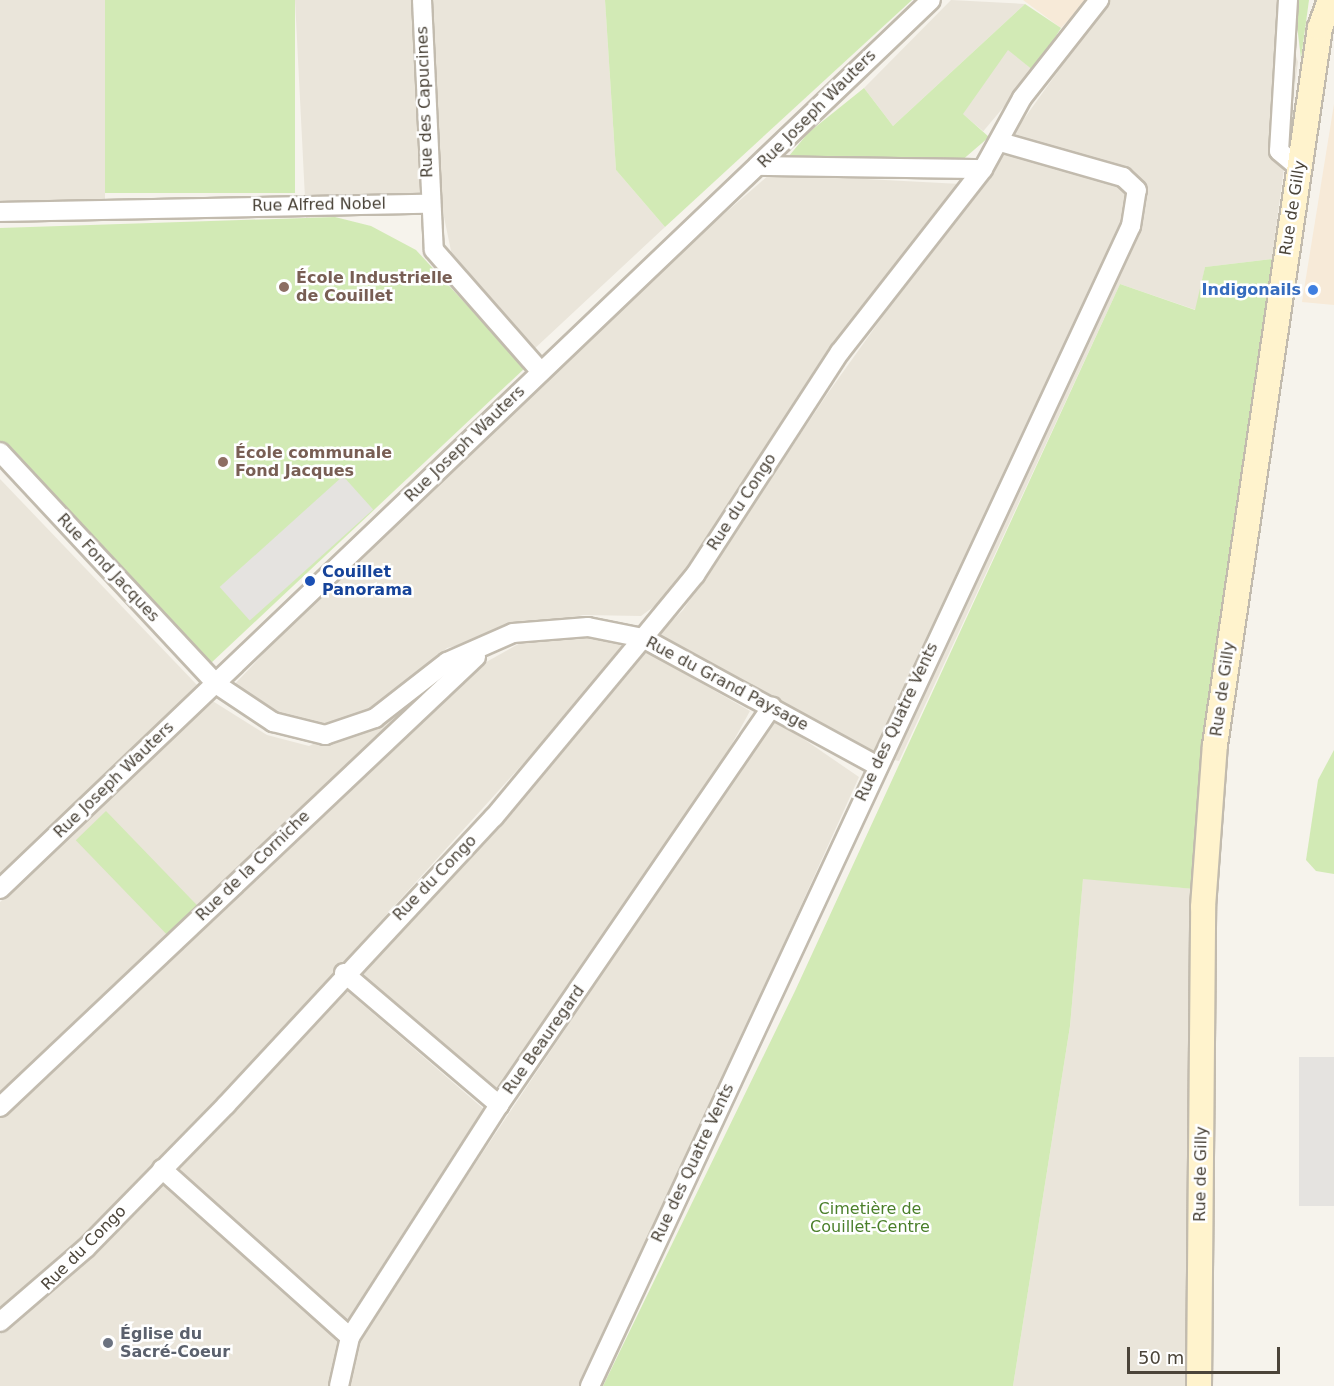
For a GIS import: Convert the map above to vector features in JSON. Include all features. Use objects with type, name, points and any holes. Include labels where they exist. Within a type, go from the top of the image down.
[{"type":"main road","name":"Rue de Gilly","points":[[1199,1386],[1203,907],[1215,745],[1299,168],[1330,0]]},
{"type":"main road","points":[[1314,82],[1334,48]]},
{"type":"street","name":"Rue des Capucines","points":[[422,0],[429,204]]},
{"type":"street","name":"Rue Joseph Wauters","points":[[0,889],[760,166],[931,0]]},
{"type":"street","name":"Rue du Congo","points":[[0,1322],[86,1248],[494,817],[643,638],[695,575],[840,352],[983,169],[1000,142],[1022,98],[1099,0]]},
{"type":"street","points":[[1288,0],[1279,152],[1299,168]]},
{"type":"street","name":"Rue des Quatre Vents","points":[[590,1386],[876,765],[1131,226],[1137,190],[1123,177],[1000,142]]},
{"type":"street","points":[[760,166],[983,169]]},
{"type":"street","name":"Rue Alfred Nobel","points":[[0,212],[429,204]]},
{"type":"street","points":[[429,204],[434,250],[541,372]]},
{"type":"street","name":"Rue Fond Jacques","points":[[0,452],[216,684]]},
{"type":"street","name":"Rue du Grand Paysage","points":[[216,684],[273,722],[325,735],[375,718],[447,662],[513,633],[588,627],[643,638],[772,706],[876,765]]},
{"type":"street","name":"Rue de la Corniche","points":[[0,1107],[468,662],[513,633]]},
{"type":"street","name":"Rue Beauregard","points":[[339,1386],[350,1337],[499,1105],[772,706]]},
{"type":"street","points":[[344,973],[499,1105]]},
{"type":"street","points":[[162,1169],[350,1337]]},
{"type":"shaded area","points":[[0,0],[105,0],[105,205],[0,205]]},
{"type":"shaded area","points":[[295,0],[605,0],[616,170],[665,227],[532,351],[451,251],[443,212],[306,218]]},
{"type":"shaded area","points":[[951,0],[1025,4],[893,126],[864,88]]},
{"type":"shaded area","points":[[1023,0],[1088,0],[1061,28]]},
{"type":"shaded area","points":[[1109,0],[1277,0],[1298,62],[1272,259],[1205,267],[1196,310],[1120,284],[899,761],[880,757],[658,635],[683,610],[828,393]]},
{"type":"shaded area","points":[[1008,49],[1034,71],[983,131],[957,110]]},
{"type":"shaded area","points":[[1334,104],[1334,305],[1302,302]]},
{"type":"shaded area","points":[[770,174],[961,184],[670,595],[641,616],[583,615],[447,648],[397,694],[363,715],[322,727],[294,724],[231,688],[478,428]]},
{"type":"shaded area","points":[[343,476],[373,509],[250,621],[220,587]]},
{"type":"shaded area","points":[[0,479],[197,685],[0,874]]},
{"type":"shaded area","points":[[575,636],[633,642],[274,1039],[49,1272],[0,1310],[0,1115],[461,676],[522,642]]},
{"type":"shaded area","points":[[643,650],[750,711],[711,782],[500,1093],[357,971],[592,716]]},
{"type":"shaded area","points":[[211,700],[267,735],[309,746],[392,706],[416,700],[0,1102],[0,902]]},
{"type":"shaded area","points":[[773,718],[859,777],[584,1386],[345,1386],[353,1347]]},
{"type":"shaded area","points":[[1083,878],[1194,889],[1185,1386],[1013,1386],[1070,1026]]},
{"type":"shaded area","points":[[347,991],[485,1110],[357,1318],[339,1386],[0,1386],[0,1322],[165,1181]]},
{"type":"shaded area","points":[[1299,1057],[1334,1057],[1334,1206],[1299,1206]]},
{"type":"green space","points":[[105,0],[295,0],[295,193],[105,193]]},
{"type":"green space","points":[[605,0],[912,0],[665,227],[616,170]]},
{"type":"green space","points":[[1294,0],[1309,0],[1301,59]]},
{"type":"green space","points":[[1025,4],[1061,28],[1034,71],[1008,50],[963,114],[989,137],[960,162],[801,162],[789,156],[808,133],[864,88],[893,126]]},
{"type":"green space","points":[[335,217],[371,226],[416,250],[525,368],[210,664],[0,442],[0,228]]},
{"type":"green space","name":"Cimetière de Couillet-Centre","points":[[1272,259],[1194,889],[1083,879],[1070,1026],[1013,1386],[603,1386],[795,991],[1120,284],[1195,310],[1205,267]]},
{"type":"green space","points":[[1334,750],[1334,874],[1316,871],[1306,860],[1318,780]]},
{"type":"green space","points":[[106,811],[202,910],[172,939],[76,840]]},
{"type":"place","name":"École Industrielle de Couillet","points":[[284,287]]},
{"type":"place","name":"Indigonails","points":[[1313,290]]},
{"type":"place","name":"École communale Fond Jacques","points":[[223,462]]},
{"type":"place","name":"Couillet Panorama","points":[[310,581]]},
{"type":"place","name":"Église du Sacré-Coeur","points":[[108,1343]]}]
